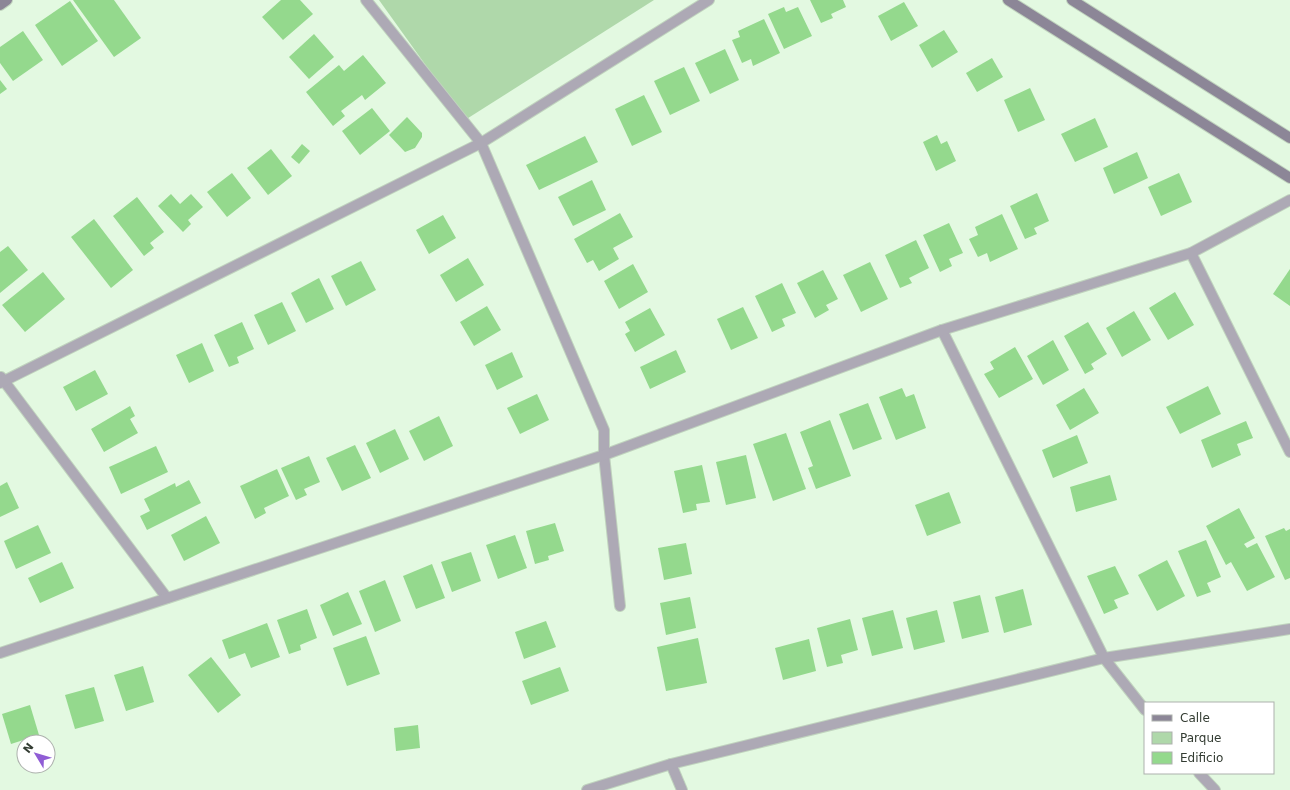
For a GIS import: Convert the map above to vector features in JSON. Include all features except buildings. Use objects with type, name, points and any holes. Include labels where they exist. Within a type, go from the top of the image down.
[{"type":"street","points":[[0,5],[7,0]]},
{"type":"street","points":[[366,0],[481,143],[604,430],[604,455],[620,606]]},
{"type":"street","points":[[167,598],[1,380],[481,143],[709,0]]},
{"type":"street","points":[[1008,0],[1290,178]]},
{"type":"street","points":[[1072,0],[1290,138]]},
{"type":"street","points":[[0,653],[604,455],[942,330],[1191,253],[1290,200]]},
{"type":"street","points":[[1191,253],[1290,452]]},
{"type":"street","points":[[942,330],[1104,658],[1144,709]]},
{"type":"street","points":[[587,790],[671,764],[1104,658],[1290,629]]},
{"type":"street","points":[[671,764],[682,790]]},
{"type":"street","points":[[1200,774],[1215,790]]},
{"type":"green space","points":[[379,0],[654,0],[465,120]]}]
